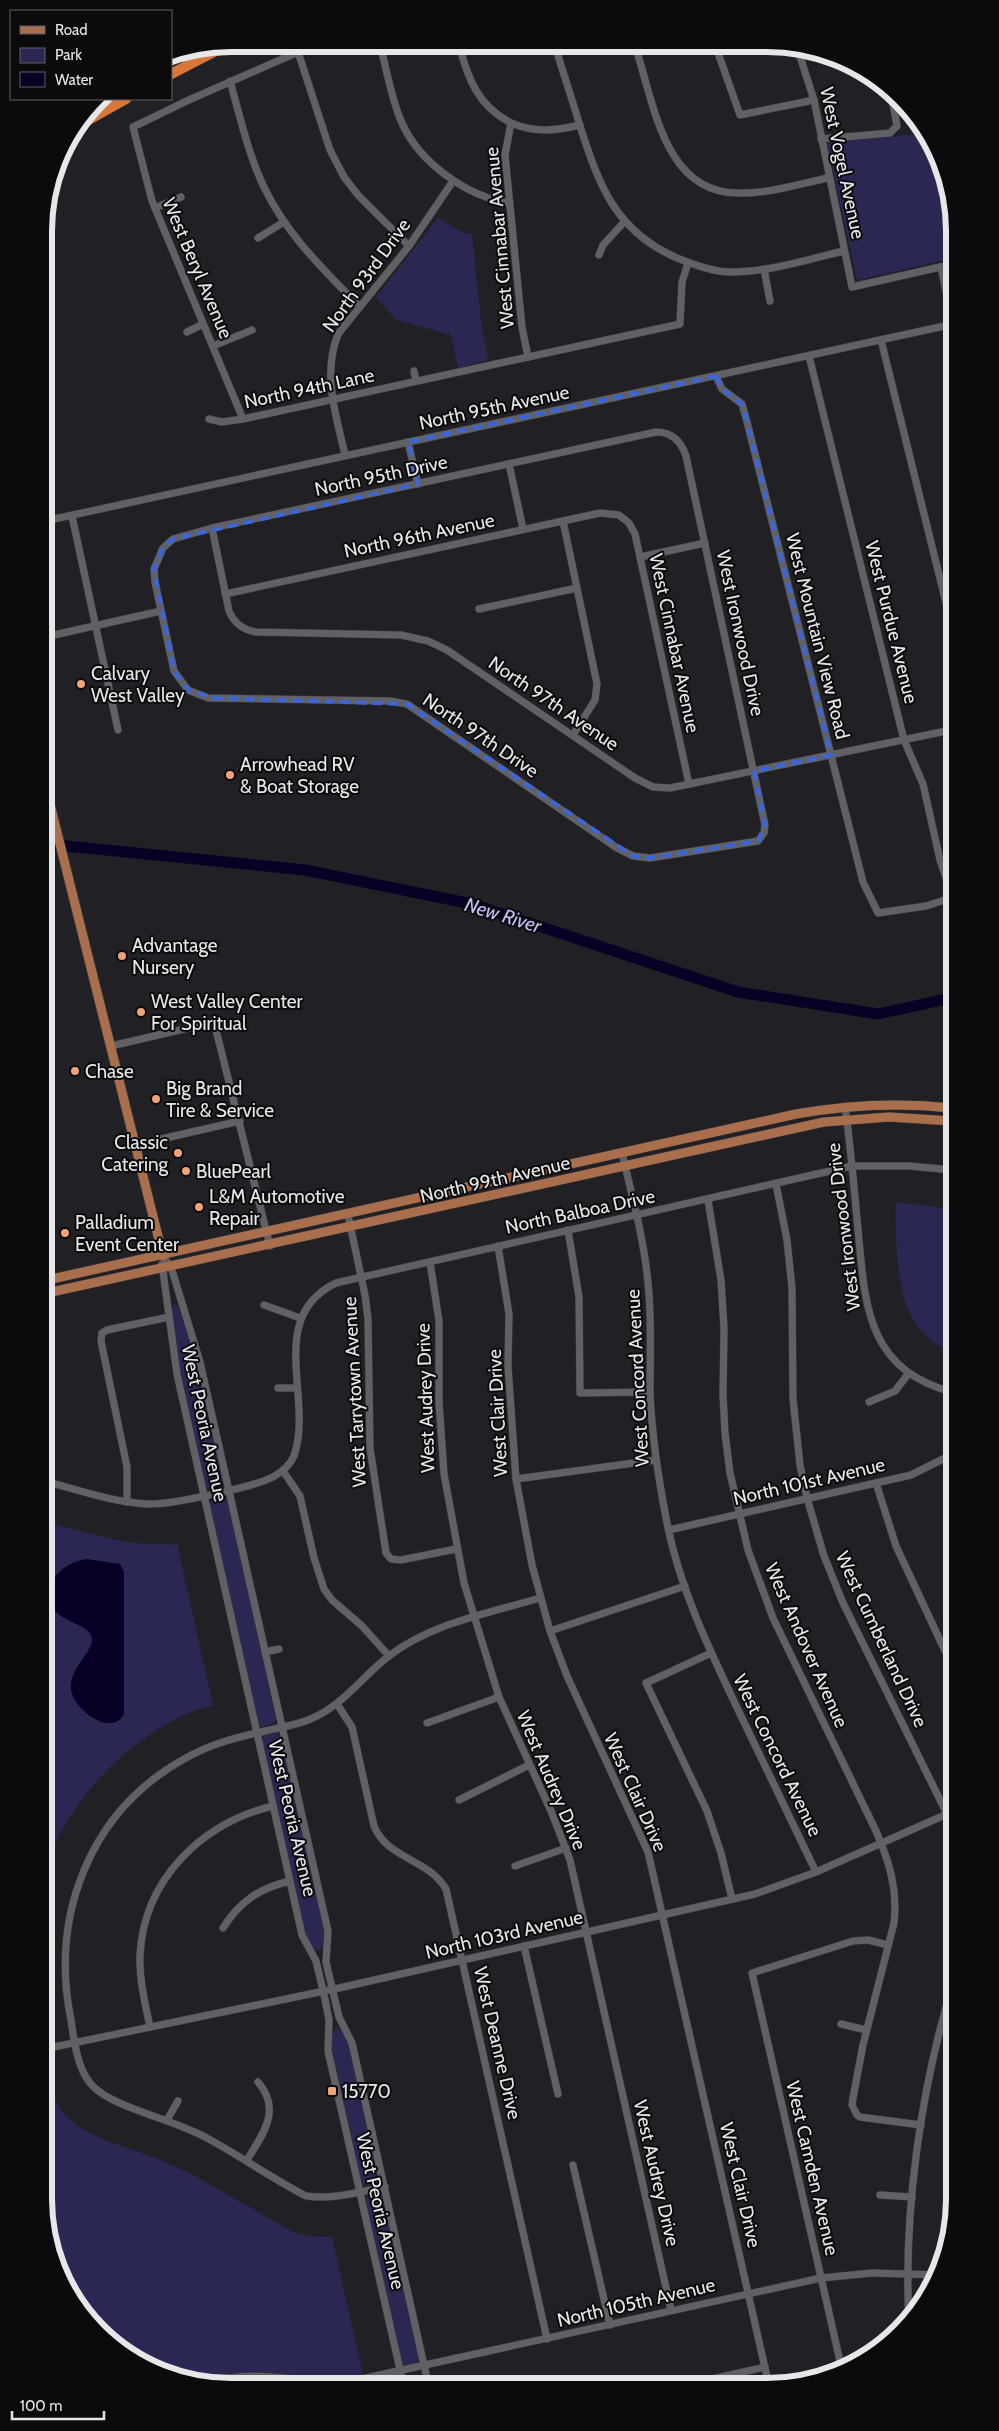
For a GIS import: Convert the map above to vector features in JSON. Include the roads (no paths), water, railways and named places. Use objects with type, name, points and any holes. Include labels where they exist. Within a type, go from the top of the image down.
[{"type":"highway","points":[[172,73],[210,54]]},
{"type":"highway","points":[[93,117],[124,100]]},
{"type":"main road","name":"West Peoria Avenue","points":[[52,812],[163,1256]]},
{"type":"main road","name":"North 99th Avenue","points":[[52,1279],[267,1233],[796,1114],[845,1107],[905,1105],[946,1108]]},
{"type":"main road","name":"North 99th Avenue","points":[[52,1293],[625,1166],[847,1119],[898,1117],[946,1121]]},
{"type":"main road","points":[[505,1180],[508,1192]]},
{"type":"street","points":[[557,52],[601,186],[625,221],[656,247],[688,262],[730,272],[764,269],[844,252]]},
{"type":"street","points":[[637,52],[669,150],[683,170],[695,180],[722,192],[744,193],[828,178]]},
{"type":"street","points":[[718,52],[740,114],[814,100]]},
{"type":"street","points":[[296,53],[230,81],[258,175],[284,222],[310,256],[359,306]]},
{"type":"street","points":[[298,53],[330,150],[344,177],[358,196],[409,246]]},
{"type":"street","points":[[382,53],[405,130],[424,153],[453,181],[477,194],[510,203]]},
{"type":"street","name":"West Cinnabar Avenue","points":[[460,53],[467,74],[478,96],[496,114],[511,123],[504,155],[522,327],[528,357]]},
{"type":"street","name":"West Vogel Avenue","points":[[800,55],[814,100],[828,178],[852,287],[941,267]]},
{"type":"street","name":"West Beryl Avenue","points":[[230,81],[133,127],[155,208],[243,419]]},
{"type":"street","points":[[821,139],[890,133],[897,126],[893,104]]},
{"type":"street","points":[[511,123],[541,131],[580,126]]},
{"type":"street","name":"North 93rd Drive","points":[[345,455],[332,399],[329,372],[338,334],[409,246],[453,181]]},
{"type":"street","points":[[155,208],[181,197]]},
{"type":"street","points":[[599,255],[603,245],[625,221]]},
{"type":"street","points":[[258,238],[284,222]]},
{"type":"street","name":"North 94th Lane","points":[[209,419],[222,422],[243,419],[680,324],[682,282],[688,262]]},
{"type":"street","points":[[946,266],[941,267],[946,291]]},
{"type":"street","points":[[764,269],[770,301]]},
{"type":"street","points":[[187,332],[203,324]]},
{"type":"street","name":"North 95th Avenue","points":[[52,520],[946,326]]},
{"type":"street","points":[[213,346],[252,330]]},
{"type":"street","points":[[881,340],[946,603]]},
{"type":"street","name":"West Purdue Avenue","points":[[809,356],[904,740],[923,784],[940,860],[946,878]]},
{"type":"street","points":[[414,371],[416,381]]},
{"type":"street","name":"West Mountain View Road","points":[[716,376],[722,389],[742,404],[863,882],[878,913],[926,906],[946,900]]},
{"type":"street","name":"North 95th Drive","points":[[161,611],[154,569],[163,548],[179,536],[656,432],[665,433],[674,438]]},
{"type":"street","name":"West Ironwood Drive","points":[[674,438],[681,443],[686,456],[765,825],[762,838]]},
{"type":"street","points":[[408,442],[418,484]]},
{"type":"street","points":[[509,464],[524,529]]},
{"type":"street","name":"North 96th Avenue","points":[[225,594],[605,512],[619,514]]},
{"type":"street","name":"West Cinnabar Avenue","points":[[619,514],[632,527],[689,784]]},
{"type":"street","points":[[72,516],[118,730]]},
{"type":"street","points":[[563,521],[598,689],[592,706],[573,735]]},
{"type":"street","name":"North 97th Avenue","points":[[212,528],[225,594],[232,617],[248,631],[401,635],[428,641],[447,650],[647,785],[665,788],[689,784],[946,731]]},
{"type":"street","points":[[640,558],[705,543]]},
{"type":"street","points":[[479,609],[578,588]]},
{"type":"street","points":[[52,635],[161,611]]},
{"type":"street","name":"North 97th Drive","points":[[161,611],[174,671],[184,686],[199,696],[214,698],[390,701],[407,704],[618,848],[633,856],[650,858],[746,845],[762,838]]},
{"type":"street","points":[[111,1046],[214,1022],[270,1246]]},
{"type":"street","name":"West Ironwood Drive","points":[[845,1107],[864,1294],[868,1312],[881,1343],[890,1355],[909,1373],[925,1382],[946,1390]]},
{"type":"street","points":[[135,1145],[240,1121]]},
{"type":"street","name":"West Concord Avenue","points":[[622,1153],[637,1215],[648,1282],[652,1344],[650,1392],[656,1460],[669,1530],[686,1586],[711,1653],[816,1872]]},
{"type":"street","name":"North Balboa Drive","points":[[284,1471],[293,1457],[298,1438],[297,1333],[300,1318],[307,1304],[323,1290],[344,1281],[361,1277],[852,1166],[909,1166],[946,1169]]},
{"type":"street","name":"West Cumberland Drive","points":[[776,1184],[787,1240],[792,1288],[793,1399],[800,1465],[807,1498],[824,1556],[844,1603],[946,1804]]},
{"type":"street","name":"West Andover Avenue","points":[[708,1200],[721,1280],[724,1328],[723,1395],[725,1433],[738,1513],[760,1587],[773,1618],[882,1843],[890,1865],[895,1891],[894,1922],[866,2030],[852,2098],[853,2110],[860,2116],[921,2125]]},
{"type":"street","name":"West Tarrytown Avenue","points":[[348,1215],[368,1319],[370,1448],[386,1553],[391,1559],[401,1560],[456,1549]]},
{"type":"street","points":[[568,1230],[579,1297],[580,1393],[650,1392]]},
{"type":"street","name":"West Clair Drive","points":[[498,1246],[509,1314],[510,1417],[516,1479],[540,1598],[550,1631],[575,1697],[641,1834],[652,1868],[767,2378]]},
{"type":"street","name":"West Peoria Avenue","points":[[163,1256],[196,1344],[327,1927],[325,1957],[332,1989],[341,2023],[352,2043],[427,2378]]},
{"type":"street","name":"West Audrey Drive","points":[[430,1262],[439,1320],[439,1402],[444,1474],[456,1549],[473,1617],[499,1696],[529,1765],[552,1811],[566,1848],[587,1932],[671,2310]]},
{"type":"street","name":"West Peoria Avenue","points":[[167,1268],[169,1317],[177,1374],[302,1935],[316,1961],[323,1991],[329,2020],[328,2047],[402,2378]]},
{"type":"street","points":[[264,1305],[300,1318]]},
{"type":"street","points":[[127,1502],[127,1467],[101,1341],[102,1334],[107,1330],[169,1317]]},
{"type":"street","points":[[869,1402],[895,1391],[909,1373]]},
{"type":"street","points":[[278,1388],[297,1388]]},
{"type":"street","name":"North 101st Avenue","points":[[669,1530],[911,1475],[946,1458]]},
{"type":"street","points":[[516,1479],[656,1460]]},
{"type":"street","points":[[52,1483],[96,1496],[127,1502],[162,1503],[203,1496],[264,1481],[284,1471],[300,1496],[314,1558],[324,1589],[332,1600],[362,1626],[389,1656]]},
{"type":"street","points":[[876,1483],[896,1546],[946,1653]]},
{"type":"street","points":[[550,1631],[686,1586]]},
{"type":"street","points":[[385,2186],[323,2198],[306,2196],[247,2160],[202,2136],[167,2120],[112,2100],[92,2085],[84,2073],[76,2043],[65,1983],[65,1946],[76,1891],[84,1870],[100,1840],[127,1804],[158,1775],[210,1746],[315,1717],[337,1704],[389,1656],[426,1634],[473,1617],[540,1598]]},
{"type":"street","points":[[265,1652],[279,1649]]},
{"type":"street","points":[[711,1653],[646,1683],[708,1811],[732,1899]]},
{"type":"street","points":[[426,1724],[499,1696]]},
{"type":"street","name":"West Deanne Drive","points":[[337,1704],[352,1726],[376,1832],[386,1845],[432,1871],[443,1883],[448,1898],[547,2339]]},
{"type":"street","points":[[459,1800],[529,1765]]},
{"type":"street","points":[[150,2027],[142,1988],[140,1953],[147,1917],[157,1894],[173,1867],[200,1839],[238,1817],[273,1806]]},
{"type":"street","name":"North 103rd Avenue","points":[[52,2048],[323,1991],[663,1915],[778,1887],[946,1814]]},
{"type":"street","points":[[515,1866],[566,1848]]},
{"type":"street","points":[[224,1928],[239,1906],[256,1893],[271,1885],[290,1881]]},
{"type":"street","name":"West Camden Avenue","points":[[840,2363],[752,1973],[853,1941],[868,1940],[888,1945]]},
{"type":"street","points":[[524,1946],[558,2094]]},
{"type":"street","points":[[909,2310],[912,2197],[921,2125],[932,2064],[946,2011]]},
{"type":"street","points":[[841,2024],[866,2030]]},
{"type":"street","points":[[247,2160],[269,2119],[270,2106],[266,2092],[258,2082]]},
{"type":"street","points":[[167,2120],[178,2101]]},
{"type":"street","points":[[573,2165],[610,2324]]},
{"type":"street","points":[[880,2195],[912,2197]]},
{"type":"street","name":"North 105th Avenue","points":[[369,2378],[821,2278],[862,2273],[930,2275]]},
{"type":"street","points":[[717,2378],[765,2368]]},
{"type":"street","points":[[228,2378],[261,2375],[285,2378]]},
{"type":"water","points":[[87,1559],[120,1564],[124,1572],[124,1714],[118,1721],[111,1723],[94,1719],[79,1706],[74,1698],[71,1690],[71,1681],[90,1647],[91,1635],[84,1628],[62,1617],[52,1604],[52,1583],[56,1576],[62,1570],[78,1561]]},
{"type":"waterway","name":"New River","points":[[52,845],[305,870],[472,904],[738,992],[878,1014],[946,999]]},
{"type":"place","name":"Calvary West Valley","points":[[81,684]]},
{"type":"place","name":"Arrowhead RV & Boat Storage","points":[[230,775]]},
{"type":"place","name":"Advantage Nursery","points":[[122,956]]},
{"type":"place","name":"West Valley Center For Spiritual","points":[[141,1012]]},
{"type":"place","name":"Chase","points":[[75,1071]]},
{"type":"place","name":"Big Brand Tire & Service","points":[[156,1099]]},
{"type":"place","name":"Classic Catering","points":[[178,1153]]},
{"type":"place","name":"BluePearl","points":[[186,1171]]},
{"type":"place","name":"L&M Automotive Repair","points":[[199,1207]]},
{"type":"place","name":"Palladium Event Center","points":[[65,1233]]},
{"type":"place","name":"15770","points":[[332,2091]]}]
